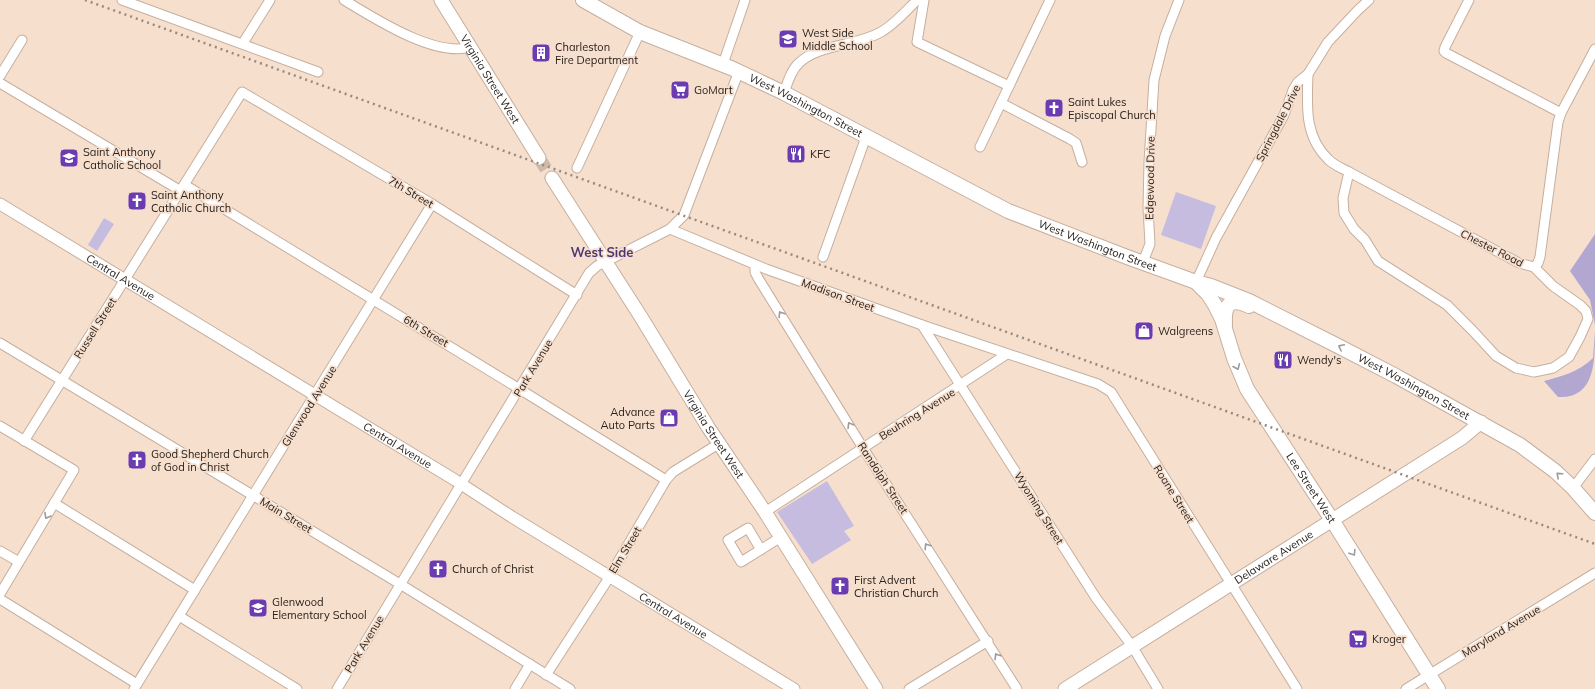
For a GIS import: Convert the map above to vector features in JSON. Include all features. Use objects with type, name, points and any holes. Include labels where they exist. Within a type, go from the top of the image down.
[{"type":"main road","name":"Virginia Street West","points":[[441,0],[539,158]]},
{"type":"main road","name":"West Washington Street","points":[[583,0],[640,32],[723,64],[784,93],[1008,211],[1249,301],[1396,376],[1520,445],[1547,465],[1573,488],[1595,513]]},
{"type":"main road","name":"Virginia Street West","points":[[552,178],[876,689]]},
{"type":"main road","name":"Lee Street West","points":[[1196,282],[1208,294],[1215,305],[1247,389],[1332,520],[1438,689]]},
{"type":"main road","points":[[1225,330],[1224,313],[1230,304],[1235,302],[1280,317]]},
{"type":"main road","name":"Delaware Avenue","points":[[1065,689],[1462,438],[1481,422]]},
{"type":"street","points":[[122,0],[243,43],[318,72]]},
{"type":"street","points":[[344,0],[387,26],[406,35],[430,44],[450,49],[463,50],[471,48]]},
{"type":"street","points":[[723,64],[745,0]]},
{"type":"street","points":[[784,93],[798,64],[821,51],[880,33],[896,22],[918,0]]},
{"type":"street","points":[[924,0],[917,42],[1009,86]]},
{"type":"street","points":[[980,147],[1050,0]]},
{"type":"street","name":"Edgewood Drive","points":[[1143,262],[1150,244],[1148,208],[1154,80],[1165,36],[1179,0]]},
{"type":"street","name":"Springdale Drive","points":[[1196,282],[1216,238],[1284,115],[1293,90],[1298,82],[1308,74],[1328,42],[1369,0]]},
{"type":"street","points":[[1469,0],[1445,47],[1444,50],[1446,53],[1561,113]]},
{"type":"street","points":[[243,43],[266,1]]},
{"type":"street","points":[[577,168],[640,32]]},
{"type":"street","points":[[2,70],[22,40]]},
{"type":"street","name":"Chester Road","points":[[1308,74],[1307,112],[1311,132],[1318,148],[1329,160],[1519,263],[1534,267],[1538,264],[1540,257],[1558,122],[1561,113],[1595,48]]},
{"type":"street","name":"Park Avenue","points":[[337,689],[589,273],[597,266],[670,230],[684,215],[739,71]]},
{"type":"street","name":"6th Street","points":[[0,84],[374,299],[666,480]]},
{"type":"street","name":"Russell Street","points":[[24,441],[242,92]]},
{"type":"street","name":"7th Street","points":[[242,92],[432,204],[577,295]]},
{"type":"street","points":[[1001,103],[1076,143],[1082,162]]},
{"type":"street","points":[[823,256],[866,137]]},
{"type":"street","points":[[1349,172],[1343,198],[1344,213],[1354,229],[1365,240],[1378,261],[1447,305],[1473,330],[1496,356],[1516,368],[1534,372],[1552,368],[1569,357],[1588,319],[1586,311],[1580,305],[1552,286],[1534,267]]},
{"type":"street","name":"Central Avenue","points":[[0,204],[462,484],[512,517],[610,576],[786,687]]},
{"type":"street","name":"Glenwood Avenue","points":[[135,687],[432,204]]},
{"type":"street","name":"Madison Street","points":[[670,230],[755,265],[1007,354]]},
{"type":"street","name":"Randolph Street","points":[[755,265],[755,272],[758,278],[863,448],[988,641],[1017,689]]},
{"type":"street","name":"Wyoming Street","points":[[922,325],[962,385],[1096,598],[1132,646],[1158,689]]},
{"type":"street","name":"Main Street","points":[[0,343],[254,495],[570,689]]},
{"type":"street","name":"Beuhring Avenue","points":[[765,512],[962,385],[1007,354]]},
{"type":"street","name":"Roane Street","points":[[1007,354],[1098,384],[1110,392],[1297,689]]},
{"type":"street","points":[[0,426],[74,470],[0,594]]},
{"type":"street","name":"Elm Street","points":[[546,674],[610,576],[666,480],[673,472],[720,443]]},
{"type":"street","points":[[1573,488],[1595,459]]},
{"type":"street","points":[[54,503],[195,590]]},
{"type":"street","points":[[761,550],[781,537]]},
{"type":"street","points":[[0,551],[19,562]]},
{"type":"street","name":"Maryland Avenue","points":[[1406,689],[1595,573]]},
{"type":"street","points":[[0,599],[135,687]]},
{"type":"street","points":[[179,616],[297,689]]},
{"type":"street","points":[[909,689],[988,641]]},
{"type":"street","points":[[515,689],[530,664]]},
{"type":"shaded area","points":[[1176,192],[1216,206],[1201,249],[1161,235]]},
{"type":"shaded area","points":[[104,218],[114,224],[97,251],[88,245]]},
{"type":"shaded area","points":[[1595,234],[1595,325],[1590,300],[1570,271]]},
{"type":"shaded area","points":[[1595,331],[1593,366],[1586,385],[1579,392],[1570,396],[1558,397],[1544,381],[1564,375],[1588,363],[1593,358]]},
{"type":"shaded area","points":[[827,481],[854,526],[844,531],[851,540],[812,564],[777,512]]},
{"type":"tunnel","points":[[539,158],[552,178]]},
{"type":"railway","points":[[85,0],[1595,544]]},
{"type":"place","name":"West Side Middle School","points":[[788,39]]},
{"type":"place","name":"Charleston Fire Department","points":[[541,53]]},
{"type":"place","name":"GoMart","points":[[680,90]]},
{"type":"place","name":"Saint Lukes Episcopal Church","points":[[1054,108]]},
{"type":"place","name":"KFC","points":[[796,154]]},
{"type":"place","name":"Saint Anthony Catholic School","points":[[69,158]]},
{"type":"place","name":"Saint Anthony Catholic Church","points":[[137,201]]},
{"type":"place","name":"Walgreens","points":[[1144,331]]},
{"type":"place","name":"Wendy's","points":[[1283,360]]},
{"type":"place","name":"Advance Auto Parts","points":[[669,418]]},
{"type":"place","name":"Good Shepherd Church of God in Christ","points":[[137,460]]},
{"type":"place","name":"Church of Christ","points":[[438,569]]},
{"type":"place","name":"First Advent Christian Church","points":[[840,586]]},
{"type":"place","name":"Glenwood Elementary School","points":[[258,608]]},
{"type":"place","name":"Kroger","points":[[1358,639]]},
{"type":"district","name":"West Side","points":[[602,252]]}]
